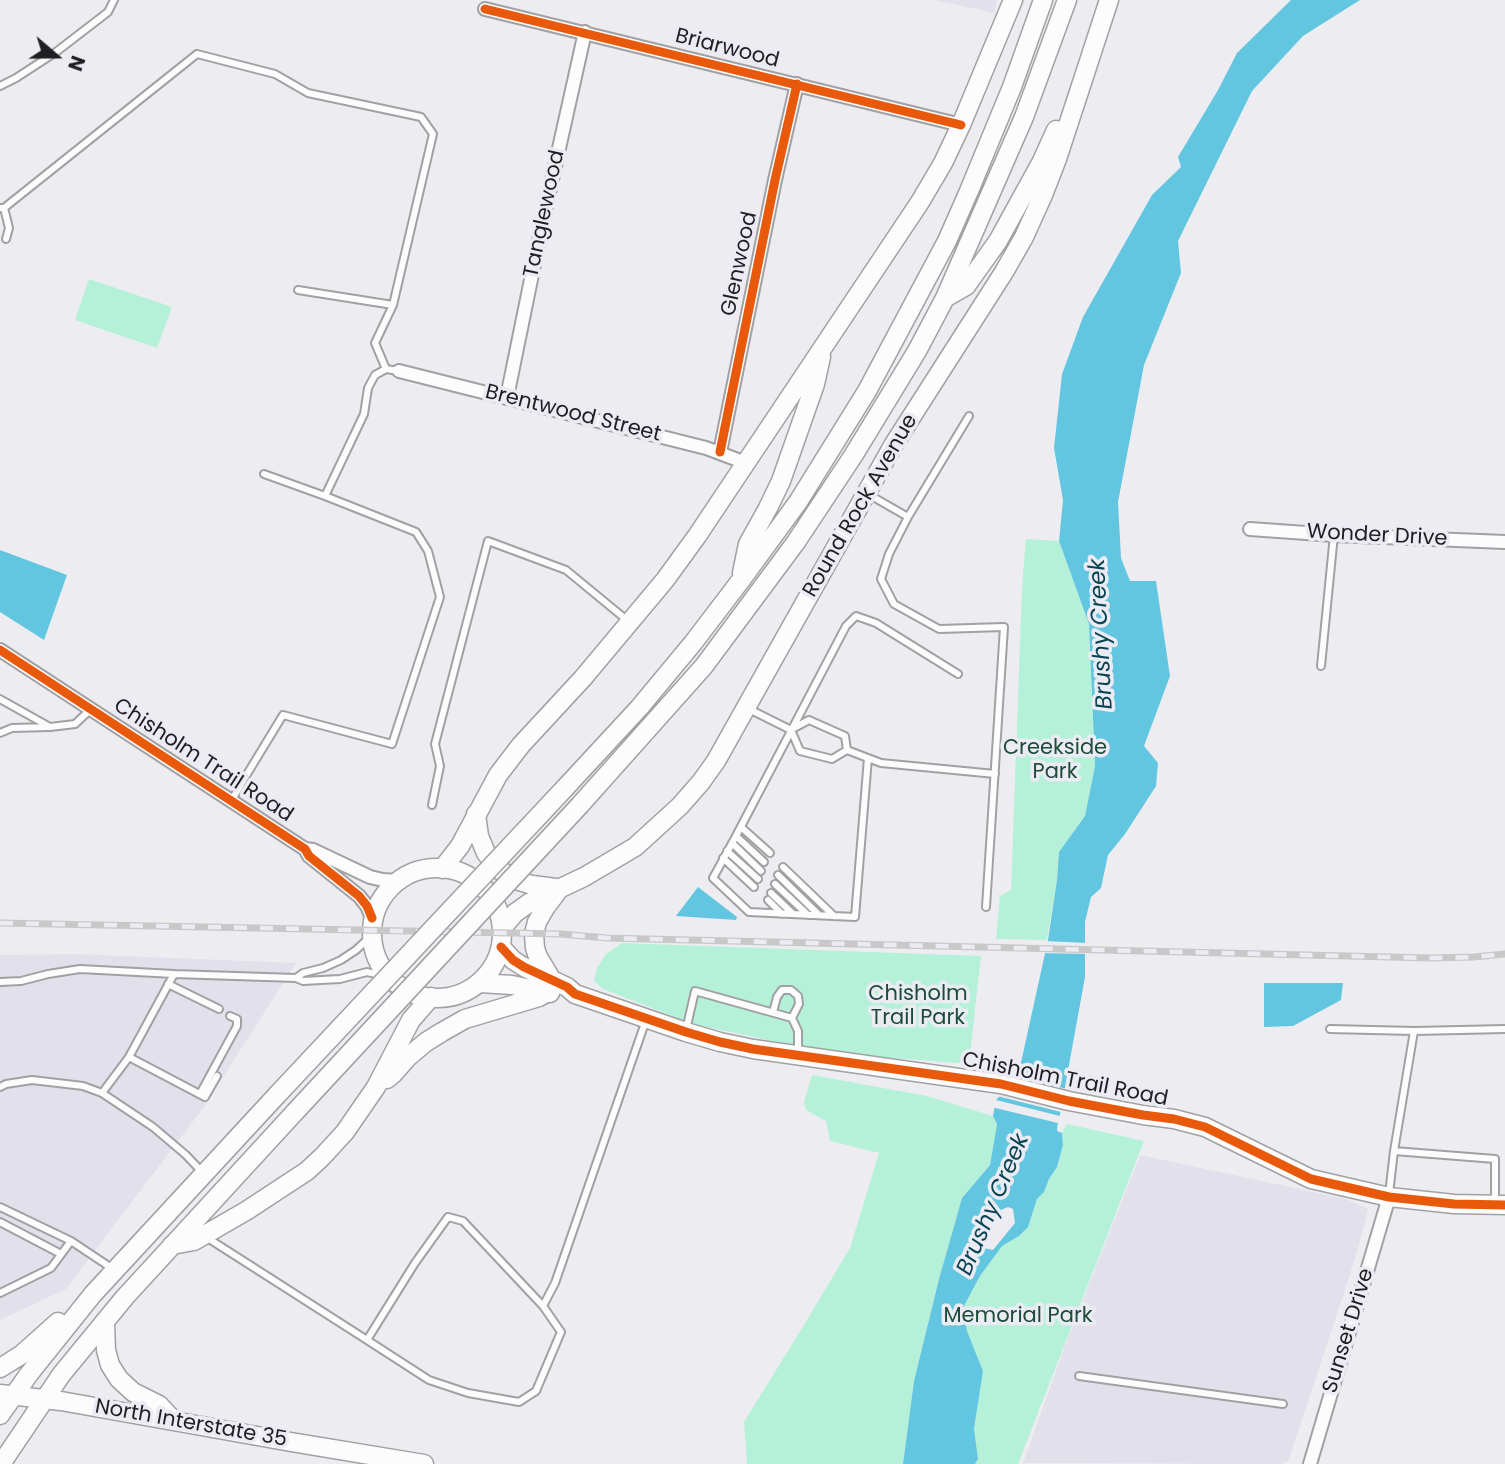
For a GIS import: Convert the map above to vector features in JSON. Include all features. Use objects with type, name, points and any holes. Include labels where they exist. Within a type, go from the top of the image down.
[{"type":"main road","points":[[442,869],[460,846],[498,775],[521,745],[583,678],[697,536],[920,202],[961,125],[1013,0]]},
{"type":"main road","points":[[0,1415],[7,1395],[29,1374],[93,1294],[646,699],[741,580],[798,502],[835,445],[913,308],[970,191],[1012,87],[1043,0]]},
{"type":"main road","points":[[1,1464],[61,1375],[125,1297],[671,705],[704,666],[774,572],[853,456],[917,351],[945,298],[1024,117],[1066,0]]},
{"type":"main road","name":"Round Rock Avenue","points":[[503,927],[515,913],[529,903],[613,862],[635,847],[680,806],[716,761],[894,444],[1024,237],[1043,195],[1079,95],[1109,0]]},
{"type":"main road","points":[[945,298],[966,286],[998,240],[1059,125],[1079,95]]},
{"type":"main road","points":[[741,580],[748,544],[780,481],[815,384],[824,347]]},
{"type":"main road","points":[[476,814],[479,836],[486,853],[498,869],[531,885],[560,889]]},
{"type":"main road","points":[[442,869],[463,875],[481,886],[495,903],[503,927],[501,947],[494,968],[469,990],[445,998],[415,994],[389,977],[375,956],[371,928],[382,896],[397,881],[416,872],[442,869]]},
{"type":"main road","points":[[376,1087],[417,1050],[442,1032],[465,1019],[539,997],[550,987],[535,948],[534,934],[544,908],[560,889]]},
{"type":"main road","name":"Chisholm Trail Road","points":[[501,947],[513,960],[563,996],[575,995],[685,1032],[753,1049],[1001,1084],[1069,1101],[1174,1119],[1205,1127],[1311,1179],[1389,1197],[1454,1204],[1500,1205]]},
{"type":"main road","name":"Chisholm Trail Road","points":[[480,983],[550,987]]},
{"type":"main road","points":[[172,1245],[205,1236],[307,1171],[345,1132],[376,1087],[411,1020],[431,997]]},
{"type":"main road","points":[[0,1368],[40,1340],[77,1303],[93,1294]]},
{"type":"main road","points":[[105,1323],[106,1350],[110,1365],[119,1379],[133,1392],[159,1405],[173,1420]]},
{"type":"main road","name":"North Interstate 35","points":[[7,1395],[173,1420],[424,1464]]},
{"type":"street","name":"Briarwood","points":[[485,9],[961,125]]},
{"type":"street","name":"Tanglewood","points":[[507,397],[585,32]]},
{"type":"street","name":"Glenwood","points":[[720,452],[797,84]]},
{"type":"street","name":"Brentwood Street","points":[[392,370],[720,452],[746,463]]},
{"type":"street","name":"Wonder Drive","points":[[1250,528],[1334,535],[1505,542]]},
{"type":"street","name":"Chisholm Trail Road","points":[[0,650],[305,849],[309,856],[359,896],[367,906],[371,928]]},
{"type":"street","name":"Chisholm Trail Road","points":[[305,849],[313,850],[370,877],[397,881]]},
{"type":"street","name":"Sunset Drive","points":[[1310,1464],[1389,1197]]},
{"type":"lane","points":[[0,86],[56,52],[108,12],[114,0]]},
{"type":"lane","points":[[6,239],[9,228],[2,208],[197,54],[275,74],[308,93],[421,117],[433,134],[393,305],[375,343],[392,370],[375,375],[368,388],[364,414],[325,496]]},
{"type":"lane","points":[[298,290],[393,305]]},
{"type":"lane","points":[[969,416],[908,517],[889,554],[881,579],[894,604],[939,629],[1004,627],[986,907]]},
{"type":"lane","points":[[232,800],[282,715],[391,744],[440,597],[428,551],[416,532],[264,474]]},
{"type":"lane","points":[[867,493],[908,517]]},
{"type":"lane","points":[[1321,666],[1334,535]]},
{"type":"lane","points":[[432,805],[440,766],[435,744],[488,541],[566,570],[629,622]]},
{"type":"lane","points":[[868,758],[855,917],[749,912],[713,878],[846,626],[856,616],[876,623],[958,674]]},
{"type":"lane","points":[[0,699],[50,727]]},
{"type":"lane","points":[[747,708],[790,730],[800,751],[832,759],[847,750]]},
{"type":"lane","points":[[0,733],[12,728],[75,724],[92,709]]},
{"type":"lane","points":[[790,730],[809,720],[845,737],[847,750]]},
{"type":"lane","points":[[847,750],[881,763],[995,774]]},
{"type":"lane","points":[[741,827],[770,853]]},
{"type":"lane","points":[[736,836],[764,862]]},
{"type":"lane","points":[[732,843],[761,870]]},
{"type":"lane","points":[[727,851],[758,879]]},
{"type":"lane","points":[[723,858],[754,887]]},
{"type":"lane","points":[[783,867],[834,916]]},
{"type":"lane","points":[[778,875],[820,915]]},
{"type":"lane","points":[[775,884],[808,915]]},
{"type":"lane","points":[[782,914],[770,897],[793,914]]},
{"type":"lane","points":[[296,978],[341,960],[356,950],[371,928]]},
{"type":"lane","points":[[0,982],[22,981],[80,969],[296,978],[303,981],[341,979],[367,972],[389,977]]},
{"type":"lane","points":[[103,1093],[129,1057],[174,974]]},
{"type":"lane","points":[[168,984],[219,1009]]},
{"type":"lane","points":[[685,1032],[695,990],[792,1018],[798,1031],[798,1055]]},
{"type":"lane","points":[[773,1012],[782,990],[791,990],[798,996],[799,1004],[792,1018]]},
{"type":"lane","points":[[200,1094],[237,1026],[237,1019],[230,1016]]},
{"type":"lane","points":[[543,1306],[555,1283],[647,1018]]},
{"type":"lane","points":[[1330,1029],[1505,1029]]},
{"type":"lane","points":[[1389,1197],[1414,1031]]},
{"type":"lane","points":[[129,1057],[205,1097],[216,1076]]},
{"type":"lane","points":[[0,1087],[32,1080],[83,1086],[103,1093],[153,1127],[204,1174]]},
{"type":"lane","points":[[1394,1151],[1495,1159],[1500,1205]]},
{"type":"lane","points":[[0,1207],[71,1241],[115,1270]]},
{"type":"lane","points":[[205,1236],[429,1380],[468,1393],[519,1402],[536,1391],[561,1332],[543,1306],[463,1221],[448,1217],[415,1263],[367,1340]]},
{"type":"lane","points":[[0,1222],[61,1254]]},
{"type":"lane","points":[[0,1293],[51,1268],[71,1241]]},
{"type":"lane","points":[[1079,1376],[1283,1404]]},
{"type":"shaded area","points":[[934,0],[997,0],[994,13]]},
{"type":"shaded area","points":[[76,954],[296,963],[204,1107],[66,1289],[0,1320],[0,955]]},
{"type":"shaded area","points":[[1140,1155],[1346,1199],[1368,1209],[1356,1256],[1288,1462],[1023,1463],[1066,1343]]},
{"type":"green space","points":[[89,279],[172,307],[157,348],[75,320]]},
{"type":"green space","name":"Creekside Park","points":[[1026,539],[1059,541],[1089,624],[1095,766],[1085,816],[1059,852],[1047,940],[996,939],[1000,896],[1011,890]]},
{"type":"green space","name":"Chisholm Trail Park","points":[[622,943],[981,956],[969,1064],[857,1055],[791,1045],[693,1024],[603,989],[594,981],[597,968],[606,954]]},
{"type":"green space","points":[[812,1075],[927,1096],[993,1116],[997,1124],[990,1165],[962,1198],[939,1279],[914,1381],[903,1464],[747,1464],[744,1422],[850,1248],[879,1153],[830,1141],[826,1121],[806,1110],[804,1102]]},
{"type":"green space","name":"Memorial Park","points":[[1067,1124],[1144,1141],[1018,1464],[975,1464],[978,1459],[974,1429],[983,1371],[967,1331],[963,1308],[980,1276],[1002,1246],[1028,1227],[1037,1199],[1044,1192],[1057,1167],[1063,1145],[1062,1133]]},
{"type":"water","name":"Brushy Creek","points":[[1291,0],[1360,0],[1303,36],[1252,91],[1178,241],[1181,273],[1144,365],[1118,502],[1121,558],[1130,581],[1156,581],[1170,676],[1144,746],[1158,763],[1156,786],[1108,855],[1101,888],[1091,897],[1085,922],[1085,977],[1057,1131],[1062,1133],[1063,1145],[1057,1167],[1044,1192],[1037,1199],[1028,1227],[1002,1246],[980,1276],[963,1308],[967,1331],[983,1371],[974,1429],[978,1459],[975,1464],[903,1464],[914,1381],[939,1279],[962,1198],[990,1165],[997,1124],[993,1116],[996,1100],[1018,1076],[1048,940],[1059,852],[1085,816],[1095,766],[1089,624],[1059,541],[1063,500],[1054,448],[1062,374],[1083,317],[1152,195],[1181,167],[1178,157],[1237,53]],"holes":[[[1008,1207],[1013,1209],[1015,1223],[993,1250],[984,1248],[982,1239],[994,1213]]]},
{"type":"water","points":[[0,550],[67,575],[44,640],[0,612]]},
{"type":"water","points":[[698,887],[737,917],[736,920],[676,916]]},
{"type":"water","points":[[1264,983],[1343,983],[1341,1000],[1293,1026],[1264,1027]]},
{"type":"pier","points":[[1044,941],[1088,943],[1088,954],[1041,953]]},
{"type":"pier","points":[[1014,1076],[1067,1089],[1065,1113],[997,1096]]},
{"type":"pier","points":[[992,1099],[1064,1117],[1062,1129],[1065,1131],[1057,1129],[1058,1123],[991,1107]]},
{"type":"railway","points":[[0,923],[561,934],[607,938],[1430,958],[1505,954]]},
{"type":"cycle path","points":[[485,9],[961,125]]},
{"type":"cycle path","points":[[720,452],[797,84]]},
{"type":"cycle path","points":[[0,650],[305,849],[309,856],[359,896],[372,918]]},
{"type":"cycle path","points":[[501,947],[524,967],[567,987],[575,994],[720,1042],[1001,1084],[1069,1101],[1174,1119],[1205,1127],[1311,1179],[1389,1197],[1454,1204],[1505,1205]]}]
